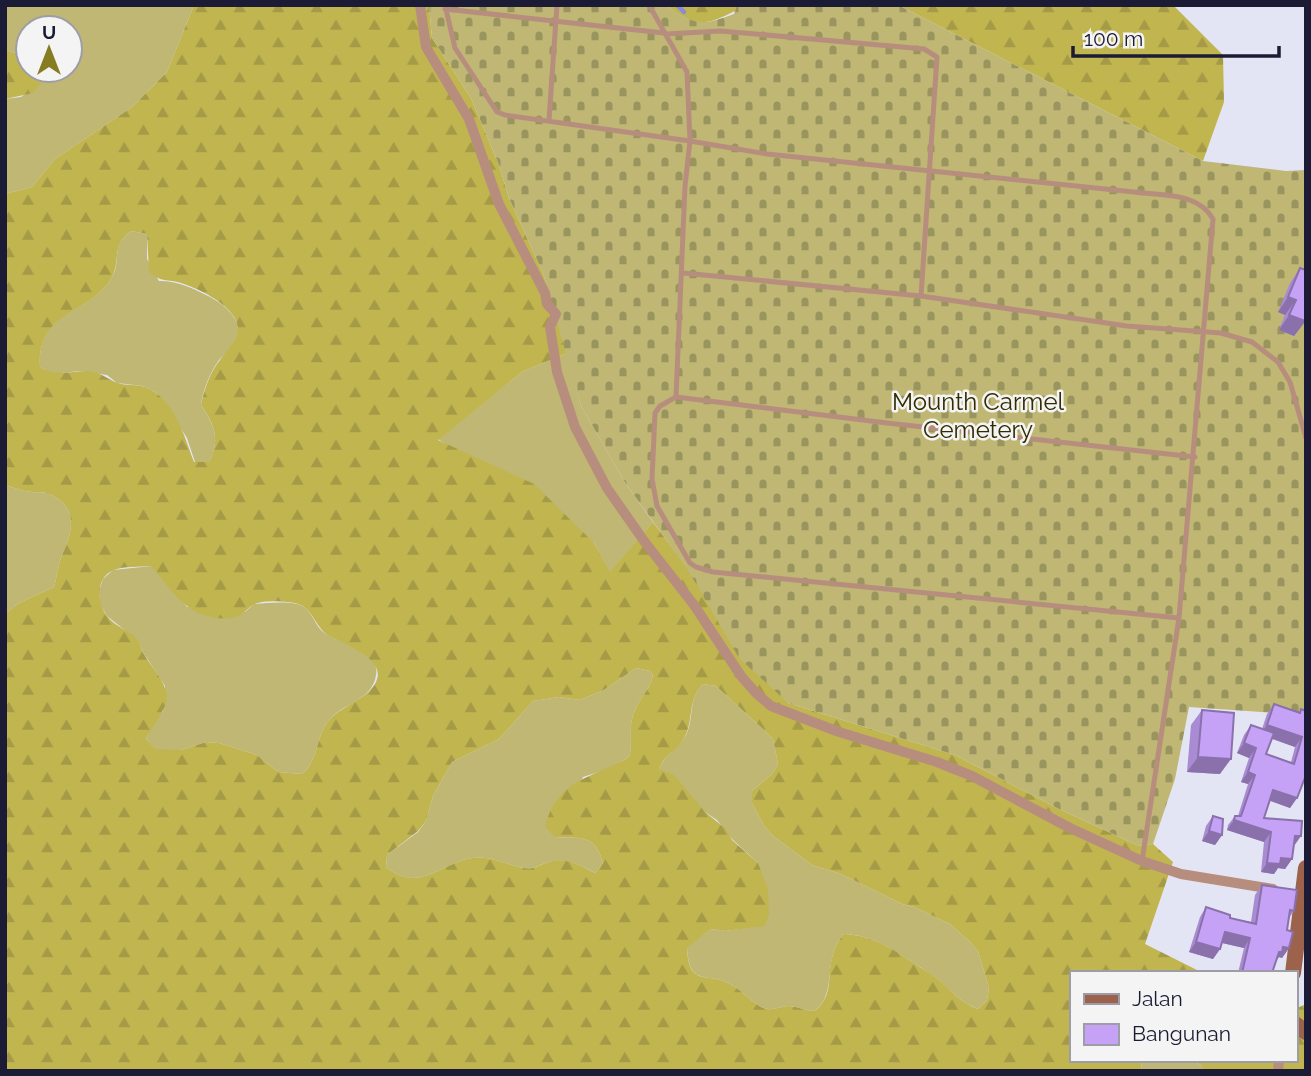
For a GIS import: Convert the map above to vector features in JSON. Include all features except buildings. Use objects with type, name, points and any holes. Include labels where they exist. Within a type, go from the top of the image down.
[{"type":"main road","points":[[1293,971],[1306,868]]},
{"type":"street","points":[[420,5],[426,47],[469,119],[499,204],[545,293],[547,304],[556,314],[551,327],[557,372],[575,427],[607,488],[694,605],[741,676],[756,693],[771,706],[839,732],[937,762],[972,776],[1070,828],[1142,861],[1181,874],[1303,893]]},
{"type":"lane","points":[[549,120],[557,5]]},
{"type":"lane","points":[[649,5],[687,72],[690,141],[685,186],[676,397]]},
{"type":"lane","points":[[921,296],[928,171],[937,57],[929,51],[721,31],[665,33],[445,7],[454,48],[497,112],[505,115],[767,154],[928,171],[1194,200],[1207,208],[1213,219],[1195,457],[1179,618],[1142,861]]},
{"type":"lane","points":[[683,274],[921,296],[1127,326],[1221,333],[1252,342],[1278,362],[1290,383],[1306,438]]},
{"type":"lane","points":[[1179,618],[713,572],[696,567],[681,550],[657,506],[652,479],[655,413],[660,406],[676,397],[1195,457]]},
{"type":"green space","points":[[5,5],[194,5],[167,72],[132,107],[55,159],[32,187],[5,194],[5,99],[21,97],[39,84],[84,84],[84,14],[14,14],[14,52],[5,50]]},
{"type":"green space","points":[[194,5],[429,5],[432,38],[471,98],[499,165],[509,198],[543,273],[567,353],[522,372],[438,440],[534,484],[594,543],[610,572],[653,522],[788,703],[955,755],[1059,809],[1139,846],[1153,844],[1173,862],[1145,944],[1197,971],[1070,971],[1070,1062],[1142,1062],[1141,1071],[5,1071],[5,614],[19,603],[54,587],[69,537],[71,520],[59,499],[49,494],[5,485],[5,194],[32,187],[55,159],[132,107],[167,72]],"holes":[[[131,231],[147,234],[149,272],[158,278],[179,282],[212,297],[225,306],[237,324],[235,340],[213,370],[201,405],[215,439],[209,462],[194,462],[171,409],[164,400],[145,387],[118,383],[88,371],[57,373],[40,367],[41,348],[47,334],[66,315],[102,291],[114,272],[118,248]],[[151,566],[187,606],[211,617],[232,618],[253,605],[264,602],[303,606],[326,634],[362,653],[376,668],[378,677],[373,686],[326,724],[312,761],[302,774],[278,772],[257,755],[219,743],[206,742],[181,750],[155,749],[146,739],[165,706],[166,690],[137,639],[107,616],[101,604],[100,591],[103,578],[114,570]],[[636,668],[650,671],[653,675],[632,719],[629,757],[567,789],[558,798],[545,827],[555,837],[580,838],[591,842],[603,863],[595,873],[567,861],[555,861],[528,868],[479,857],[420,877],[398,875],[386,867],[387,855],[418,831],[426,821],[433,796],[452,762],[499,739],[533,701],[559,697],[580,700],[604,690]],[[703,684],[716,686],[773,739],[778,764],[772,774],[752,791],[752,803],[764,826],[812,865],[841,874],[950,924],[978,951],[989,988],[987,1000],[978,1009],[961,1000],[935,977],[897,952],[881,943],[853,935],[843,934],[836,946],[831,962],[828,991],[815,1011],[788,1006],[765,1008],[730,984],[695,974],[688,960],[687,948],[711,929],[725,931],[765,926],[769,914],[768,889],[758,863],[732,840],[726,829],[705,812],[674,775],[659,769],[687,733],[694,698]]]},
{"type":"green space","name":"Mounth Carmel Cemetery","points":[[429,5],[666,5],[691,20],[706,22],[734,14],[737,5],[898,5],[1203,161],[1286,171],[1306,170],[1306,715],[1189,707],[1175,779],[1153,844],[1139,846],[1059,809],[955,755],[788,703],[739,658],[688,570],[626,484],[581,406],[543,273],[509,198],[499,165],[471,98],[432,38]]},
{"type":"green space","points":[[666,5],[737,5],[735,11],[724,16],[699,22],[692,21]]},
{"type":"green space","points":[[898,5],[1173,5],[1223,55],[1224,102],[1203,161]]},
{"type":"green space","points":[[5,50],[14,52],[14,84],[40,84],[33,93],[5,99]]},
{"type":"green space","points":[[131,231],[147,234],[147,259],[159,281],[179,284],[210,297],[223,305],[236,322],[238,336],[235,344],[216,365],[207,381],[202,399],[201,405],[212,426],[215,440],[209,462],[195,462],[187,438],[155,392],[143,386],[117,383],[107,375],[80,371],[52,374],[40,367],[41,348],[47,334],[55,323],[102,291],[114,272],[120,243]]},
{"type":"green space","points":[[567,353],[581,406],[626,484],[653,522],[610,573],[594,543],[438,439],[522,372]]},
{"type":"green space","points":[[5,485],[49,494],[59,499],[69,513],[71,529],[54,587],[19,603],[5,614]]},
{"type":"green space","points":[[152,566],[187,607],[245,612],[254,604],[297,604],[309,611],[322,631],[372,659],[376,666],[376,675],[370,690],[326,724],[312,761],[302,774],[278,772],[257,755],[219,743],[206,742],[181,750],[155,750],[146,739],[155,720],[163,711],[165,686],[137,640],[107,616],[100,604],[99,591],[103,579],[113,570]]},
{"type":"green space","points":[[636,668],[650,671],[653,675],[632,719],[629,757],[608,769],[583,777],[555,837],[580,838],[591,842],[603,863],[595,873],[568,862],[549,862],[528,868],[479,857],[420,877],[398,875],[386,867],[387,855],[418,832],[426,821],[433,796],[452,762],[499,739],[533,701],[559,697],[580,700],[604,690]]},
{"type":"green space","points":[[703,684],[716,686],[773,739],[778,764],[772,774],[752,791],[752,803],[764,826],[812,865],[841,874],[950,924],[978,951],[989,988],[987,1000],[978,1009],[899,954],[873,940],[854,935],[843,934],[836,946],[827,992],[815,1011],[788,1006],[765,1008],[730,984],[695,973],[688,960],[687,947],[711,929],[725,931],[765,925],[758,863],[732,839],[717,820],[659,769],[686,735],[695,697]]},
{"type":"green space","points":[[1306,1004],[1306,1071],[1203,1071],[1201,1065],[1194,1062],[1297,1062],[1297,1008]]},
{"type":"green space","points":[[1142,1062],[1194,1062],[1201,1065],[1203,1071],[1141,1071]]},
{"type":"waterway","points":[[677,5],[684,12]]}]
